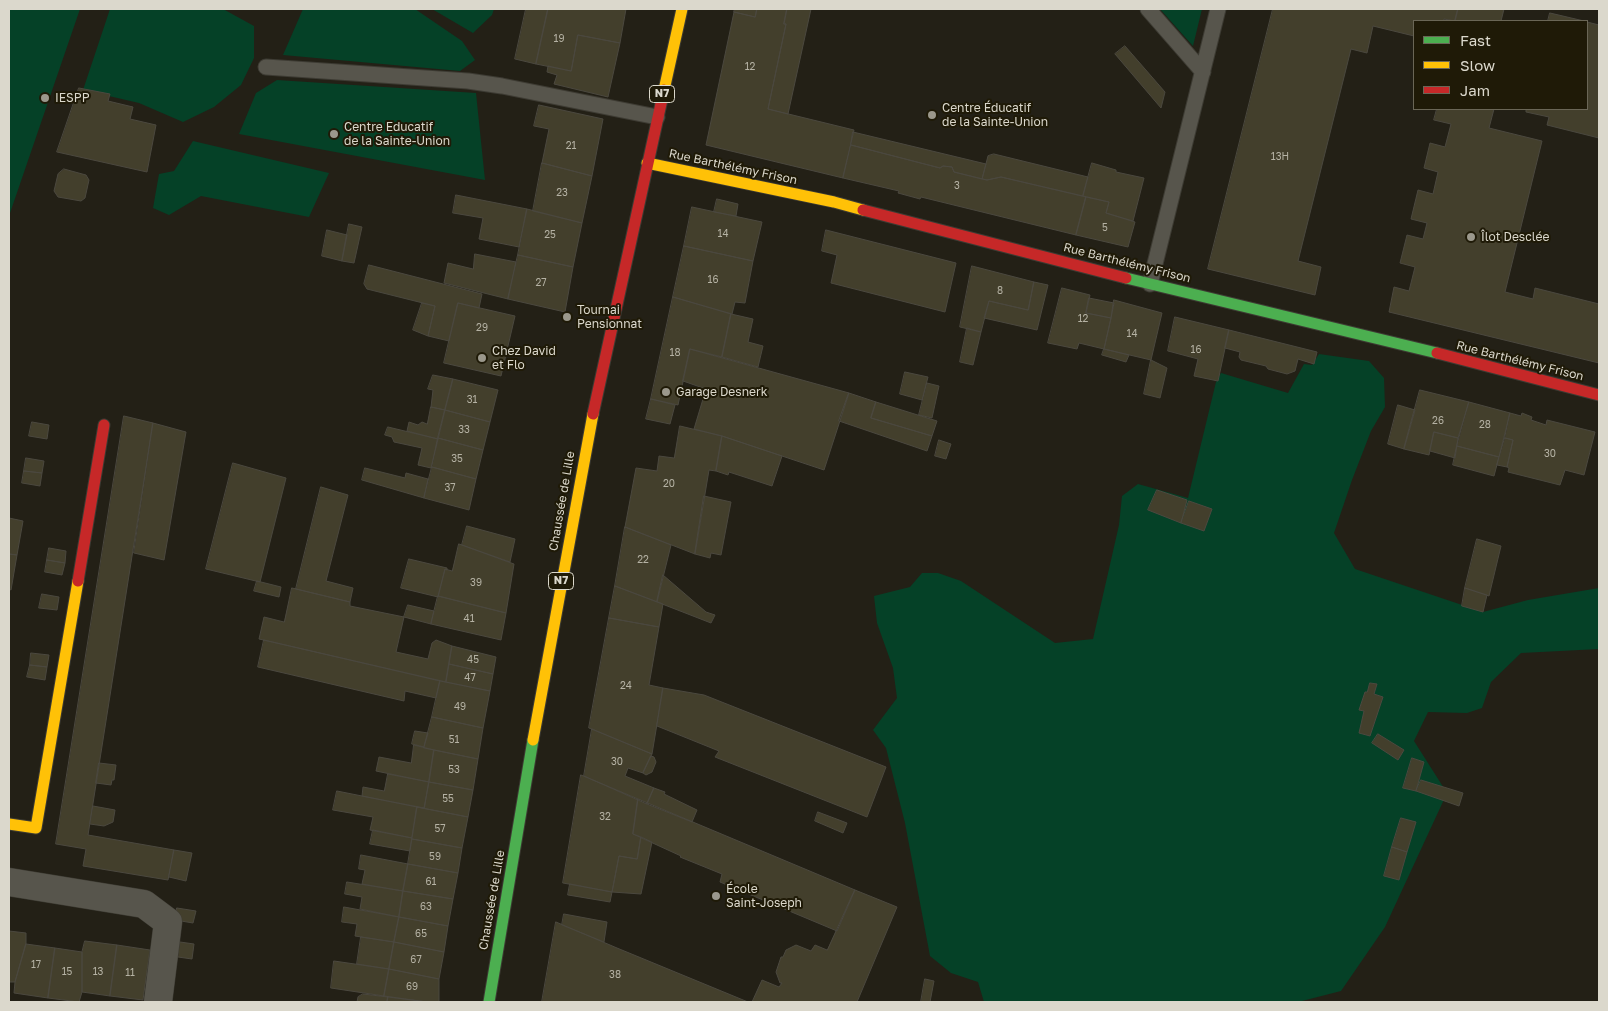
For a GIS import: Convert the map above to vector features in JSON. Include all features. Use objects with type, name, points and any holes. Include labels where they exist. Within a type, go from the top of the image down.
[{"type":"street","name":"Chaussée de Lille","points":[[490,1002],[550,645],[586,447],[657,116],[682,9]]},
{"type":"street","name":"Rue Barthélémy Frison","points":[[647,163],[834,202],[1150,284],[1357,333],[1599,395]]},
{"type":"street","points":[[9,824],[36,828],[104,425]]},
{"type":"street","points":[[9,882],[144,904],[168,922],[158,1002]]},
{"type":"lane","points":[[679,26],[696,9]]},
{"type":"lane","points":[[1148,9],[1203,72]]},
{"type":"lane","points":[[1150,284],[1218,9]]},
{"type":"lane","points":[[266,67],[468,81],[657,116]]},
{"type":"green space","points":[[9,9],[80,9],[9,216]]},
{"type":"green space","points":[[110,9],[223,9],[254,26],[254,58],[241,85],[214,107],[183,122],[139,103],[83,90]]},
{"type":"green space","points":[[303,9],[415,9],[462,41],[475,60],[460,71],[283,55]]},
{"type":"green space","points":[[432,9],[494,9],[492,15],[473,33]]},
{"type":"green space","points":[[1160,9],[1202,9],[1193,46]]},
{"type":"green space","points":[[277,80],[476,93],[485,180],[239,134],[256,93]]},
{"type":"green space","points":[[193,141],[329,173],[309,217],[201,196],[169,215],[153,208],[159,174],[174,171]]},
{"type":"green space","points":[[1319,354],[1369,361],[1384,378],[1385,407],[1371,431],[1334,533],[1355,569],[1483,612],[1528,600],[1599,588],[1599,649],[1521,653],[1491,682],[1482,708],[1467,713],[1428,712],[1414,741],[1447,793],[1385,927],[1341,991],[1298,1002],[984,1002],[978,982],[951,973],[930,956],[905,823],[886,748],[873,730],[897,698],[893,668],[877,623],[874,596],[910,587],[922,573],[938,573],[961,581],[1055,643],[1093,639],[1119,525],[1122,496],[1138,484],[1188,498],[1216,382],[1221,373],[1288,393],[1304,364],[1312,365]]},
{"type":"building","points":[[526,9],[548,9],[536,64],[515,59]]},
{"type":"building","points":[[548,9],[626,9],[620,43],[578,35],[571,71],[536,64]]},
{"type":"building","points":[[735,9],[757,9],[755,17],[734,12]]},
{"type":"building","points":[[757,9],[787,9],[784,24],[786,24],[768,109],[854,130],[843,178],[706,145],[734,12],[755,17]]},
{"type":"building","points":[[787,9],[811,9],[788,114],[768,109],[786,24],[784,24]]},
{"type":"building","points":[[1273,9],[1458,9],[1455,20],[1413,20],[1413,36],[1373,26],[1367,53],[1351,49],[1298,261],[1321,267],[1315,295],[1208,269]]},
{"type":"building","points":[[1458,9],[1504,9],[1501,20],[1455,20]]},
{"type":"building","points":[[1550,13],[1580,20],[1548,20]]},
{"type":"building","points":[[1588,22],[1599,25],[1599,138],[1547,125],[1549,117],[1526,112],[1526,110],[1588,110]]},
{"type":"building","points":[[578,35],[620,43],[608,97],[554,84],[557,75],[547,72],[548,66],[571,71]]},
{"type":"building","points":[[1125,46],[1165,92],[1161,108],[1115,54]]},
{"type":"building","points":[[79,88],[110,94],[108,101],[133,107],[130,119],[156,125],[147,172],[57,152]]},
{"type":"building","points":[[539,105],[603,119],[592,176],[542,163],[549,129],[534,126]]},
{"type":"building","name":"Îlot Desclée","points":[[1437,110],[1494,110],[1489,128],[1542,141],[1505,292],[1533,299],[1535,288],[1599,304],[1599,363],[1389,312],[1394,287],[1409,291],[1415,267],[1400,263],[1407,235],[1423,239],[1427,223],[1411,219],[1418,190],[1433,194],[1438,172],[1424,168],[1430,143],[1445,147],[1451,124],[1434,120]]},
{"type":"building","points":[[853,132],[986,164],[982,179],[954,172],[952,167],[943,166],[940,168],[851,145]]},
{"type":"building","points":[[851,145],[940,168],[943,166],[952,167],[954,172],[987,180],[1001,177],[1086,197],[1076,235],[921,197],[920,199],[898,193],[899,191],[843,178]]},
{"type":"building","points":[[994,154],[1088,177],[1083,196],[1001,177],[987,180],[982,179],[988,156]]},
{"type":"building","points":[[542,163],[592,176],[582,223],[533,211]]},
{"type":"building","points":[[1092,163],[1116,170],[1116,172],[1144,178],[1133,221],[1106,213],[1109,202],[1083,196]]},
{"type":"building","points":[[64,169],[86,175],[89,180],[85,198],[81,201],[58,197],[54,191],[58,174]]},
{"type":"building","points":[[456,195],[527,209],[519,247],[479,239],[483,218],[453,213]]},
{"type":"building","points":[[1086,197],[1109,202],[1106,213],[1135,222],[1128,247],[1076,235]]},
{"type":"building","points":[[717,199],[738,204],[736,216],[714,212]]},
{"type":"building","points":[[692,207],[762,222],[753,261],[684,246]]},
{"type":"building","points":[[527,209],[582,223],[573,267],[518,255]]},
{"type":"building","points":[[349,224],[362,227],[354,263],[342,261]]},
{"type":"building","points":[[327,230],[347,235],[342,261],[322,256]]},
{"type":"building","points":[[826,230],[956,263],[945,312],[831,283],[837,255],[822,251]]},
{"type":"building","points":[[684,246],[753,261],[745,303],[735,302],[732,314],[673,297]]},
{"type":"building","points":[[475,254],[516,262],[508,299],[444,283],[448,263],[473,269]]},
{"type":"building","points":[[518,255],[573,267],[565,312],[508,299]]},
{"type":"building","points":[[369,265],[482,294],[479,308],[458,303],[449,341],[428,336],[435,306],[367,289],[364,284]]},
{"type":"building","points":[[972,266],[1034,282],[1028,310],[989,301],[981,332],[960,327]]},
{"type":"building","points":[[1034,282],[1048,285],[1037,330],[984,318],[989,301],[1028,310]]},
{"type":"building","points":[[1062,288],[1090,295],[1086,313],[1111,318],[1104,349],[1079,343],[1077,349],[1048,343]]},
{"type":"building","points":[[673,297],[731,314],[722,357],[690,349],[678,405],[651,399]]},
{"type":"building","points":[[1089,298],[1114,303],[1111,318],[1086,313]]},
{"type":"building","points":[[1114,300],[1162,313],[1151,360],[1104,349]]},
{"type":"building","points":[[422,303],[435,306],[428,336],[413,330]]},
{"type":"building","points":[[458,303],[515,316],[501,376],[444,363]]},
{"type":"building","points":[[731,314],[753,319],[748,342],[763,346],[758,367],[722,357]]},
{"type":"building","points":[[1175,317],[1229,330],[1218,381],[1194,376],[1198,359],[1168,351]]},
{"type":"building","points":[[967,328],[981,332],[973,365],[960,362]]},
{"type":"building","points":[[1229,330],[1317,352],[1314,364],[1298,359],[1295,371],[1287,374],[1268,369],[1266,366],[1241,360],[1239,357],[1240,352],[1225,348]]},
{"type":"building","points":[[690,349],[849,393],[824,470],[722,436],[694,429],[706,389],[683,381]]},
{"type":"building","points":[[1104,349],[1129,355],[1126,362],[1102,355]]},
{"type":"building","points":[[1151,360],[1167,368],[1160,398],[1144,394]]},
{"type":"building","points":[[905,372],[928,377],[922,400],[900,394]]},
{"type":"building","points":[[433,375],[453,379],[445,410],[431,407],[433,390],[428,389]]},
{"type":"building","points":[[453,379],[498,390],[490,422],[445,410]]},
{"type":"building","points":[[927,383],[939,386],[932,418],[919,415]]},
{"type":"building","points":[[1420,390],[1469,402],[1458,438],[1434,432],[1429,455],[1404,449]]},
{"type":"building","points":[[849,393],[876,402],[871,418],[932,436],[927,451],[839,421]]},
{"type":"building","points":[[651,399],[675,405],[670,424],[646,419]]},
{"type":"building","points":[[876,402],[937,421],[932,436],[871,418]]},
{"type":"building","points":[[1469,402],[1510,413],[1499,457],[1457,446]]},
{"type":"building","points":[[1398,405],[1415,410],[1404,449],[1388,444]]},
{"type":"building","points":[[431,407],[445,410],[438,439],[407,431],[409,422],[418,425],[422,422],[427,424]]},
{"type":"building","points":[[445,410],[490,422],[483,450],[438,438]]},
{"type":"building","points":[[1510,413],[1521,416],[1522,413],[1532,417],[1531,420],[1546,425],[1547,420],[1595,432],[1584,475],[1565,470],[1560,485],[1508,472],[1509,468],[1507,467],[1513,440],[1505,438]]},
{"type":"building","points":[[124,416],[153,423],[88,835],[174,850],[168,880],[83,866],[86,849],[56,844]]},
{"type":"building","points":[[32,422],[49,425],[47,439],[29,436]]},
{"type":"building","points":[[153,423],[186,432],[164,560],[134,553]]},
{"type":"building","points":[[680,426],[722,436],[716,471],[709,470],[695,554],[625,527],[636,468],[657,471],[659,456],[674,458]]},
{"type":"building","points":[[388,427],[438,439],[431,468],[418,465],[422,448],[394,442],[392,437],[385,435]]},
{"type":"building","points":[[1434,432],[1458,438],[1455,458],[1430,451]]},
{"type":"building","points":[[722,436],[782,456],[772,486],[729,472],[728,475],[716,471]]},
{"type":"building","points":[[438,438],[483,450],[476,479],[432,467]]},
{"type":"building","points":[[1505,438],[1513,440],[1507,467],[1497,465]]},
{"type":"building","points":[[939,440],[951,444],[946,459],[935,456]]},
{"type":"building","points":[[1457,446],[1499,457],[1494,476],[1453,465]]},
{"type":"building","points":[[26,458],[44,461],[42,473],[24,471]]},
{"type":"building","points":[[233,463],[286,478],[260,582],[206,569]]},
{"type":"building","points":[[432,467],[476,479],[469,510],[424,498]]},
{"type":"building","points":[[365,468],[405,478],[406,473],[428,479],[424,498],[362,480]]},
{"type":"building","points":[[24,471],[42,473],[40,486],[22,483]]},
{"type":"building","points":[[321,487],[348,495],[326,581],[353,588],[350,602],[296,589]]},
{"type":"building","points":[[1157,490],[1187,500],[1181,523],[1148,510]]},
{"type":"building","points":[[704,496],[731,502],[721,555],[711,553],[710,558],[695,554]]},
{"type":"building","points":[[1189,501],[1212,509],[1204,531],[1181,523]]},
{"type":"building","points":[[9,518],[23,521],[17,555],[9,554]]},
{"type":"building","points":[[467,526],[515,539],[510,562],[462,545]]},
{"type":"building","points":[[625,527],[671,545],[657,602],[615,586]]},
{"type":"building","points":[[1477,539],[1501,546],[1489,596],[1465,588]]},
{"type":"building","points":[[459,544],[514,564],[506,613],[438,596],[445,569],[452,571]]},
{"type":"building","points":[[49,548],[66,551],[65,563],[47,560]]},
{"type":"building","points":[[9,554],[17,555],[11,590],[9,589]]},
{"type":"building","points":[[409,559],[447,568],[447,570],[445,569],[438,597],[401,588]]},
{"type":"building","points":[[47,560],[65,563],[62,575],[45,572]]},
{"type":"building","points":[[663,575],[706,612],[715,615],[711,623],[657,602]]},
{"type":"building","points":[[257,581],[281,587],[279,597],[254,591]]},
{"type":"building","points":[[615,586],[663,604],[659,627],[609,618]]},
{"type":"building","points":[[292,588],[350,602],[350,606],[404,617],[396,652],[428,659],[432,643],[436,640],[452,646],[446,682],[259,639],[264,617],[284,622]]},
{"type":"building","points":[[1465,588],[1487,595],[1483,612],[1462,606]]},
{"type":"building","points":[[42,594],[59,597],[57,610],[39,608]]},
{"type":"building","points":[[438,596],[506,613],[501,640],[431,624]]},
{"type":"building","points":[[408,605],[434,611],[431,624],[404,617]]},
{"type":"building","points":[[609,618],[659,627],[649,685],[663,688],[652,754],[589,728]]},
{"type":"building","points":[[264,640],[440,681],[436,698],[405,691],[404,701],[258,667]]},
{"type":"building","points":[[452,646],[496,657],[493,674],[449,664]]},
{"type":"building","points":[[31,653],[49,655],[47,667],[30,665]]},
{"type":"building","points":[[449,664],[493,674],[490,691],[446,682]]},
{"type":"building","points":[[30,665],[47,667],[45,680],[27,677]]},
{"type":"building","points":[[440,681],[490,691],[483,728],[432,717]]},
{"type":"building","points":[[1370,683],[1377,684],[1374,694],[1383,697],[1370,736],[1359,733],[1364,711],[1359,710]]},
{"type":"building","points":[[663,688],[704,695],[886,767],[867,817],[715,757],[719,751],[657,726]]},
{"type":"building","points":[[432,717],[483,728],[478,759],[424,748]]},
{"type":"building","points":[[592,729],[652,754],[643,773],[628,768],[625,776],[654,788],[647,804],[584,776]]},
{"type":"building","points":[[415,731],[428,733],[424,747],[412,744]]},
{"type":"building","points":[[1378,734],[1404,750],[1398,760],[1372,743]]},
{"type":"building","points":[[414,745],[434,750],[429,782],[376,771],[379,757],[411,763]]},
{"type":"building","points":[[434,750],[478,759],[473,790],[429,782]]},
{"type":"building","points":[[651,756],[654,757],[656,762],[652,772],[646,775],[643,773]]},
{"type":"building","points":[[1412,758],[1424,762],[1416,791],[1403,788]]},
{"type":"building","points":[[99,763],[116,765],[114,780],[112,780],[111,785],[96,783]]},
{"type":"building","points":[[388,774],[429,782],[424,808],[362,796],[363,787],[384,791]]},
{"type":"building","points":[[581,775],[638,799],[633,834],[641,837],[637,859],[619,856],[612,892],[563,883]]},
{"type":"building","points":[[1421,780],[1463,793],[1459,806],[1416,791]]},
{"type":"building","points":[[429,782],[473,790],[468,817],[417,807],[424,808]]},
{"type":"building","points":[[654,788],[697,810],[692,822],[647,804]]},
{"type":"building","points":[[337,791],[417,807],[412,838],[370,830],[373,817],[333,810]]},
{"type":"building","points":[[638,799],[855,890],[837,931],[720,882],[722,874],[680,857],[633,834]]},
{"type":"building","points":[[93,806],[115,810],[113,822],[104,826],[90,824]]},
{"type":"building","points":[[417,807],[468,817],[462,848],[412,839]]},
{"type":"building","points":[[818,812],[847,823],[843,833],[815,821]]},
{"type":"building","points":[[1401,818],[1416,822],[1407,852],[1392,847]]},
{"type":"building","points":[[373,830],[412,838],[410,851],[370,844]]},
{"type":"building","points":[[641,837],[652,842],[641,894],[612,892],[619,856],[637,859]]},
{"type":"building","points":[[412,839],[462,848],[458,873],[408,864]]},
{"type":"building","points":[[1392,847],[1407,852],[1399,880],[1384,876]]},
{"type":"building","points":[[174,850],[192,853],[186,881],[169,877]]},
{"type":"building","points":[[361,855],[408,864],[403,891],[362,884],[365,870],[359,869]]},
{"type":"building","points":[[408,864],[458,873],[453,899],[403,891]]},
{"type":"building","points":[[347,882],[403,891],[399,917],[360,909],[362,897],[345,894]]},
{"type":"building","points":[[570,884],[612,892],[610,902],[568,895]]},
{"type":"building","points":[[855,890],[897,907],[857,1002],[752,1002],[762,980],[779,987],[782,983],[780,983],[776,972],[781,957],[783,957],[786,950],[796,945],[811,951],[815,945],[827,950]]},
{"type":"building","points":[[403,891],[453,899],[448,926],[399,917]]},
{"type":"building","points":[[344,907],[399,917],[394,942],[355,936],[357,924],[342,922]]},
{"type":"building","points":[[177,908],[196,911],[193,923],[175,920]]},
{"type":"building","points":[[564,914],[607,922],[604,942],[562,925]]},
{"type":"building","points":[[399,917],[448,926],[444,952],[394,942]]},
{"type":"building","points":[[556,922],[617,948],[748,1002],[542,1002]]},
{"type":"building","points":[[9,931],[26,933],[26,944],[15,982],[9,982]]},
{"type":"building","points":[[361,937],[394,942],[389,969],[357,964]]},
{"type":"building","points":[[85,941],[117,945],[110,996],[82,992],[82,952]]},
{"type":"building","points":[[180,942],[194,944],[192,959],[178,957]]},
{"type":"building","points":[[394,942],[444,952],[439,979],[389,969]]},
{"type":"building","points":[[26,944],[55,948],[48,998],[14,993],[15,982]]},
{"type":"building","points":[[117,945],[150,950],[143,1000],[110,996]]},
{"type":"building","points":[[55,948],[82,952],[82,992],[79,1002],[48,998]]},
{"type":"building","points":[[334,961],[389,969],[384,996],[331,988]]},
{"type":"building","points":[[389,969],[439,979],[439,1002],[384,996]]},
{"type":"building","points":[[925,979],[934,981],[930,1002],[921,1002]]},
{"type":"building","points":[[363,994],[388,997],[387,1002],[357,1002],[358,997]]},
{"type":"building","points":[[388,997],[427,1002],[387,1002]]},
{"type":"traffic: fast","points":[[1126,278],[1437,353]]},
{"type":"traffic: fast","points":[[489,1002],[533,740]]},
{"type":"traffic: slow","points":[[664,90],[682,9]]},
{"type":"traffic: slow","points":[[647,163],[834,202],[863,210]]},
{"type":"traffic: slow","points":[[533,740],[593,414]]},
{"type":"traffic: slow","points":[[9,824],[36,828],[78,581]]},
{"type":"traffic: jam","points":[[593,414],[664,90]]},
{"type":"traffic: jam","points":[[863,210],[1126,278]]},
{"type":"traffic: jam","points":[[1437,353],[1599,395]]},
{"type":"traffic: jam","points":[[78,581],[104,425]]},
{"type":"place","name":"IESPP","points":[[45,98]]},
{"type":"place","name":"Centre Éducatif de la Sainte-Union","points":[[932,115]]},
{"type":"place","name":"Centre Educatif de la Sainte-Union","points":[[334,134]]},
{"type":"place","name":"Îlot Desclée","points":[[1471,237]]},
{"type":"place","name":"Tournai Pensionnat","points":[[567,317]]},
{"type":"place","name":"Chez David et Flo","points":[[482,358]]},
{"type":"place","name":"Garage Desnerk","points":[[666,392]]},
{"type":"place","name":"École Saint-Joseph","points":[[716,896]]}]
